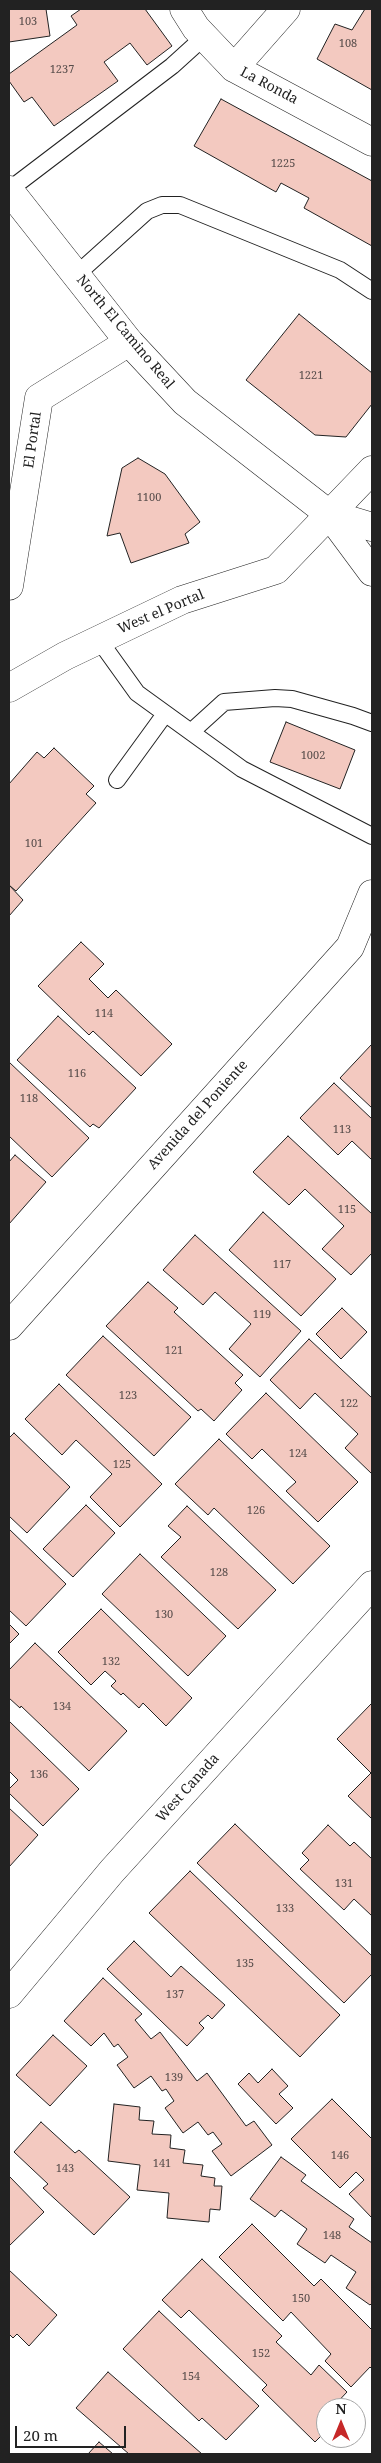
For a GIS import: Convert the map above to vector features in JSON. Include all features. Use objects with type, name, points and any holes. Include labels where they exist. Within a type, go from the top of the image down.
[{"type":"street","name":"La Ronda","points":[[184,9],[204,37],[234,68],[372,142]]},
{"type":"street","points":[[234,68],[286,9]]},
{"type":"street","name":"North El Camino Real","points":[[9,190],[129,342],[185,402],[329,514],[372,572]]},
{"type":"street","name":"El Portal","points":[[9,586],[39,398],[129,342]]},
{"type":"street","name":"West el Portal","points":[[9,688],[98,640],[182,600],[276,570],[372,470]]},
{"type":"street","name":"North El Camino Real","points":[[329,514],[372,527]]},
{"type":"street","name":"Avenida del Poniente","points":[[9,1326],[350,947],[372,894]]},
{"type":"street","name":"West Canada","points":[[9,1994],[112,1871],[372,1585]]},
{"type":"lane","points":[[9,190],[172,66],[204,37]]},
{"type":"lane","points":[[76,275],[147,211],[162,205],[180,205],[340,270],[372,291]]},
{"type":"lane","points":[[98,640],[137,693],[190,732],[242,769],[372,836]]},
{"type":"lane","points":[[190,732],[224,702],[275,698],[292,699],[372,723]]},
{"type":"lane","points":[[117,780],[165,714]]},
{"type":"building","points":[[9,9],[46,9],[50,36],[9,42]]},
{"type":"building","points":[[81,9],[145,9],[172,46],[147,65],[130,43],[104,62],[118,81],[54,126],[32,97],[24,102],[9,81],[9,74],[77,25],[71,16]]},
{"type":"building","points":[[365,9],[372,9],[372,90],[317,59],[335,24],[352,30]]},
{"type":"building","points":[[221,99],[372,181],[372,246],[304,208],[309,198],[281,183],[276,192],[194,146]]},
{"type":"building","points":[[299,314],[372,373],[372,404],[346,437],[315,435],[246,380]]},
{"type":"building","points":[[138,458],[165,474],[200,522],[185,534],[189,543],[131,563],[120,533],[107,536],[122,468]]},
{"type":"building","points":[[286,722],[355,750],[340,789],[270,762]]},
{"type":"building","points":[[54,748],[94,786],[86,794],[96,803],[16,891],[9,885],[9,784],[37,752],[44,758]]},
{"type":"building","points":[[9,885],[23,900],[9,916]]},
{"type":"building","points":[[81,942],[104,964],[89,979],[108,998],[116,990],[172,1044],[141,1076],[93,1031],[89,1035],[38,986]]},
{"type":"building","points":[[58,1016],[136,1088],[99,1128],[93,1124],[90,1127],[17,1060]]},
{"type":"building","points":[[372,1044],[372,1108],[340,1078]]},
{"type":"building","points":[[9,1062],[89,1138],[52,1177],[9,1136]]},
{"type":"building","points":[[334,1083],[372,1119],[372,1160],[352,1141],[338,1155],[300,1118]]},
{"type":"building","points":[[288,1136],[372,1214],[372,1253],[351,1275],[322,1249],[344,1226],[305,1189],[289,1205],[253,1172]]},
{"type":"building","points":[[15,1155],[46,1182],[9,1224],[9,1162]]},
{"type":"building","points":[[263,1212],[336,1279],[301,1316],[229,1250]]},
{"type":"building","points":[[195,1235],[301,1331],[260,1377],[229,1349],[251,1324],[215,1292],[203,1305],[163,1270]]},
{"type":"building","points":[[148,1282],[178,1308],[174,1312],[243,1375],[235,1383],[242,1390],[214,1421],[201,1409],[198,1411],[106,1326]]},
{"type":"building","points":[[342,1308],[367,1332],[341,1359],[316,1334]]},
{"type":"building","points":[[103,1336],[191,1417],[154,1456],[66,1375]]},
{"type":"building","points":[[309,1339],[372,1398],[372,1474],[345,1448],[358,1434],[315,1393],[300,1409],[270,1380]]},
{"type":"building","points":[[59,1384],[162,1484],[120,1527],[90,1497],[112,1474],[76,1440],[62,1455],[25,1419]]},
{"type":"building","points":[[266,1393],[358,1482],[318,1522],[286,1491],[296,1482],[262,1449],[252,1459],[226,1434]]},
{"type":"building","points":[[14,1433],[70,1487],[27,1533],[9,1516],[9,1438]]},
{"type":"building","points":[[219,1439],[330,1546],[293,1584],[214,1508],[208,1515],[175,1484]]},
{"type":"building","points":[[86,1505],[115,1533],[73,1577],[43,1549]]},
{"type":"building","points":[[187,1506],[276,1590],[238,1629],[161,1557],[181,1537],[168,1526]]},
{"type":"building","points":[[9,1529],[66,1584],[26,1626],[9,1610]]},
{"type":"building","points":[[140,1554],[226,1636],[188,1676],[102,1594]]},
{"type":"building","points":[[101,1609],[192,1698],[166,1726],[143,1703],[139,1708],[123,1693],[121,1695],[111,1686],[116,1681],[105,1671],[91,1685],[58,1652]]},
{"type":"building","points":[[9,1624],[19,1634],[9,1644]]},
{"type":"building","points":[[35,1643],[127,1731],[89,1771],[21,1706],[20,1708],[9,1698],[9,1670]]},
{"type":"building","points":[[372,1703],[372,1819],[348,1796],[371,1773],[337,1739]]},
{"type":"building","points":[[9,1721],[79,1789],[43,1826],[9,1793],[9,1789],[18,1780],[9,1771]]},
{"type":"building","points":[[9,1808],[38,1835],[9,1867]]},
{"type":"building","points":[[235,1824],[372,1956],[372,1974],[344,2003],[197,1863]]},
{"type":"building","points":[[328,1825],[350,1846],[354,1842],[372,1859],[372,1916],[354,1899],[344,1910],[300,1869],[309,1860],[302,1853]]},
{"type":"building","points":[[190,1871],[340,2015],[300,2057],[149,1913]]},
{"type":"building","points":[[134,1941],[171,1977],[181,1966],[225,2005],[212,2019],[208,2015],[199,2023],[204,2028],[187,2046],[107,1969]]},
{"type":"building","points":[[103,1978],[142,2014],[135,2020],[151,2039],[160,2032],[197,2081],[207,2073],[246,2126],[254,2121],[272,2145],[231,2176],[212,2151],[222,2144],[213,2132],[208,2135],[198,2122],[183,2133],[165,2108],[174,2101],[166,2089],[162,2091],[151,2076],[134,2088],[117,2065],[128,2057],[118,2044],[114,2047],[104,2033],[91,2046],[64,2021]]},
{"type":"building","points":[[53,2035],[87,2066],[50,2106],[16,2075]]},
{"type":"building","points":[[272,2069],[288,2086],[279,2094],[293,2108],[276,2124],[238,2084],[249,2073],[258,2083]]},
{"type":"building","points":[[332,2099],[372,2139],[372,2218],[349,2194],[364,2180],[356,2172],[340,2188],[291,2139]]},
{"type":"building","points":[[114,2104],[140,2107],[139,2120],[154,2121],[152,2134],[171,2135],[170,2148],[185,2150],[183,2163],[203,2165],[201,2176],[215,2178],[214,2186],[222,2186],[220,2210],[210,2209],[209,2222],[167,2218],[169,2193],[137,2190],[140,2165],[108,2161]]},
{"type":"building","points":[[41,2122],[75,2153],[79,2150],[130,2197],[94,2235],[43,2188],[48,2184],[14,2152]]},
{"type":"building","points":[[281,2157],[306,2175],[301,2181],[354,2219],[349,2227],[372,2243],[372,2303],[370,2305],[346,2288],[356,2272],[331,2255],[325,2263],[297,2244],[307,2229],[281,2210],[275,2217],[250,2199]]},
{"type":"building","points":[[9,2176],[44,2212],[9,2246]]},
{"type":"building","points":[[252,2224],[314,2286],[321,2279],[372,2330],[372,2369],[370,2367],[351,2387],[325,2361],[331,2354],[291,2312],[283,2321],[219,2257]]},
{"type":"building","points":[[202,2259],[282,2336],[276,2342],[311,2375],[319,2365],[347,2392],[341,2398],[316,2398],[316,2441],[262,2390],[267,2385],[189,2310],[181,2318],[162,2300]]},
{"type":"building","points":[[9,2270],[57,2315],[29,2346],[17,2334],[13,2338],[9,2334]]},
{"type":"building","points":[[159,2311],[259,2406],[226,2440],[202,2418],[199,2421],[123,2349]]},
{"type":"building","points":[[108,2372],[202,2454],[129,2454],[76,2408]]},
{"type":"building","points":[[99,2442],[113,2454],[88,2454]]}]
